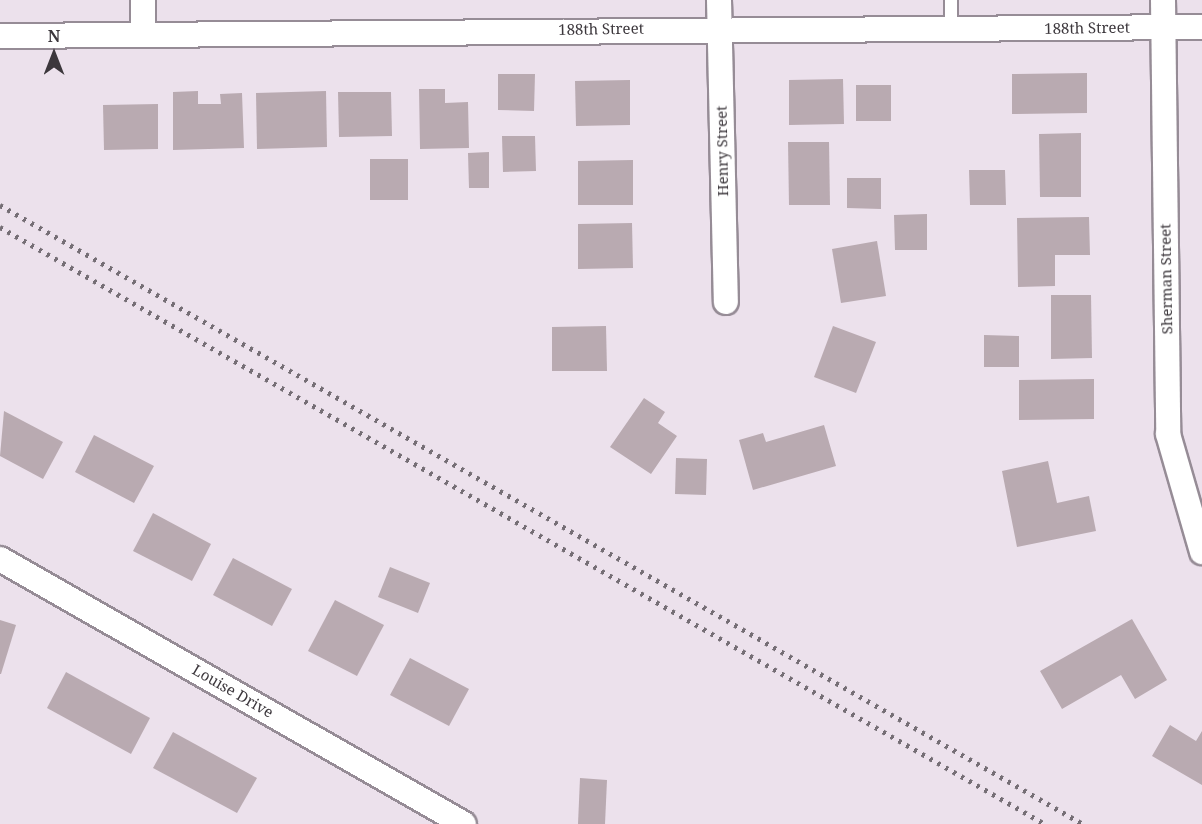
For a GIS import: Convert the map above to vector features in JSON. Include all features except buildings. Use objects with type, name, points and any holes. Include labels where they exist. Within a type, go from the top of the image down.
[{"type":"street","points":[[143,0],[143,34]]},
{"type":"street","name":"Henry Street","points":[[720,0],[726,302]]},
{"type":"street","name":"Sherman Street","points":[[1163,0],[1168,434],[1202,552]]},
{"type":"street","name":"188th Street","points":[[0,36],[720,28],[951,30],[1202,27]]},
{"type":"street","name":"Louise Drive","points":[[0,559],[464,824]]},
{"type":"lane","points":[[951,0],[951,30]]},
{"type":"railway","points":[[0,205],[1083,824]]},
{"type":"railway","points":[[0,227],[1045,824]]}]
